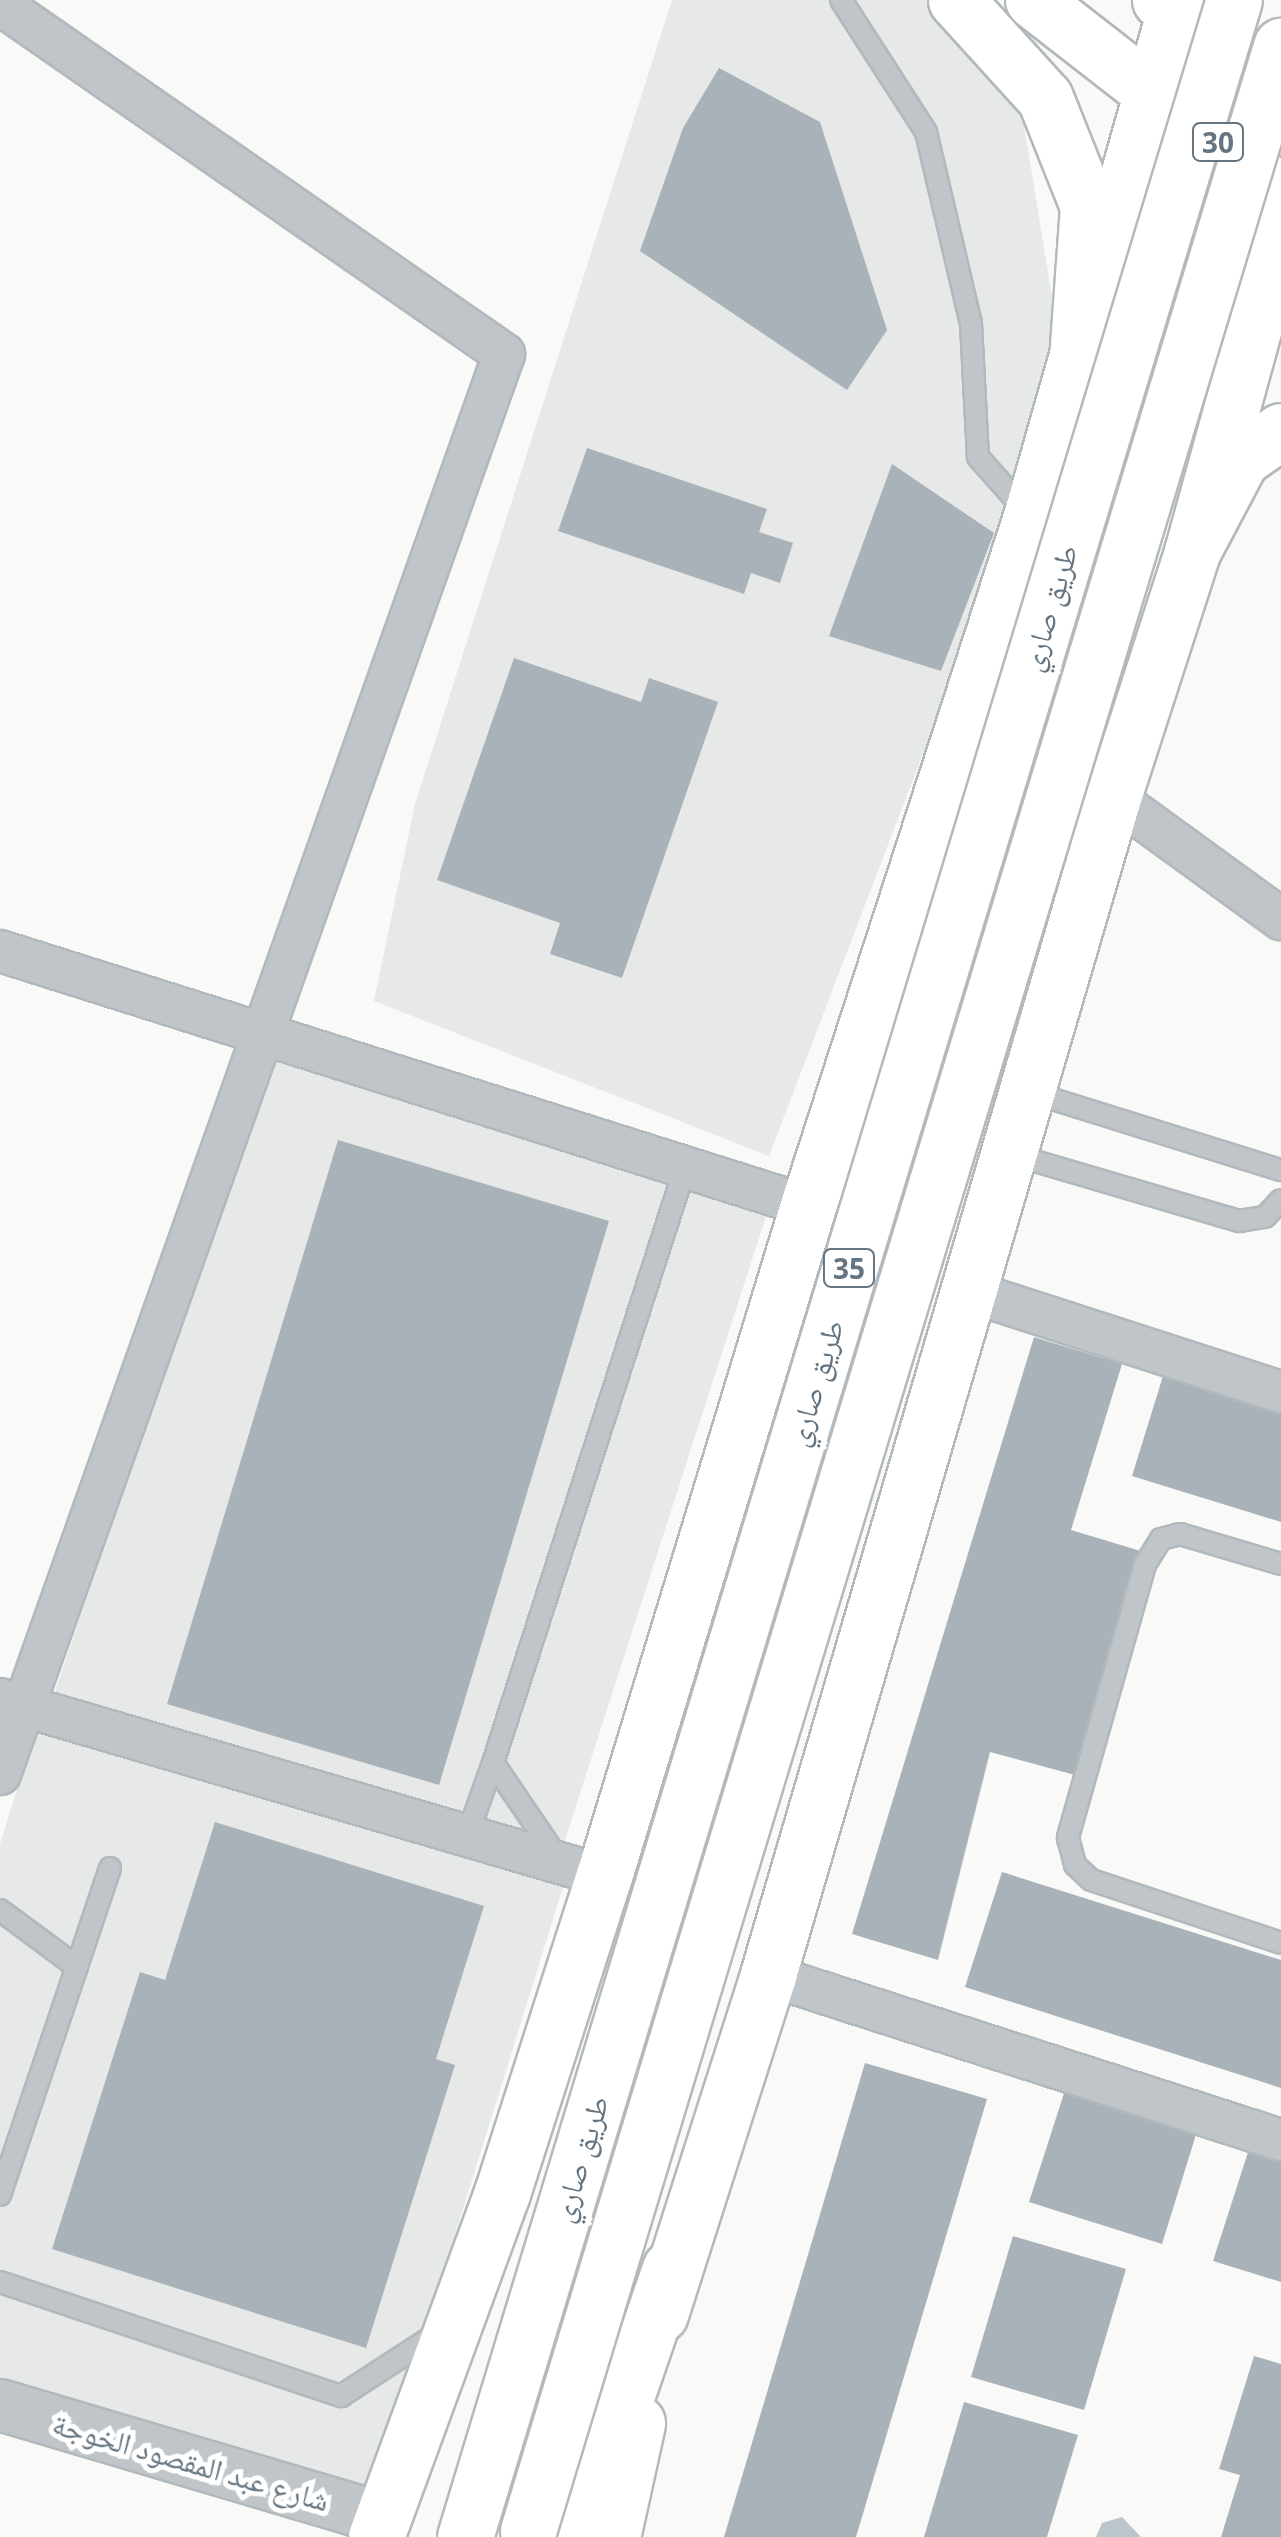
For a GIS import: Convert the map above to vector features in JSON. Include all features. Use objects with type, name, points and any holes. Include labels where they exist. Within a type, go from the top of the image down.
[{"type":"main road","points":[[956,0],[1045,98],[1088,206],[1078,346]]},
{"type":"main road","name":"30","points":[[1034,0],[1156,90],[1281,193]]},
{"type":"main road","name":"طريق صاري","points":[[465,2537],[1234,0]]},
{"type":"main road","name":"طريق صاري","points":[[391,2531],[454,2322],[502,2193],[583,1870],[808,1206],[1031,517],[1156,90],[1171,4]]},
{"type":"main road","points":[[1171,4],[1281,83]]},
{"type":"main road","name":"طريق صاري","points":[[544,2535],[1281,46]]},
{"type":"main road","points":[[612,2537],[670,2268],[768,1975],[1113,797],[1192,552],[1281,229]]},
{"type":"main road","points":[[1031,517],[1119,326],[1176,302],[1187,306],[1212,342],[1192,552]]},
{"type":"main road","points":[[1192,552],[1241,459],[1281,431]]},
{"type":"main road","points":[[391,2531],[502,2193]]},
{"type":"main road","points":[[544,2535],[670,2268]]},
{"type":"street","points":[[0,4],[504,354],[262,1035],[12,1702],[0,1774]]},
{"type":"street","points":[[1113,797],[1281,919]]},
{"type":"street","points":[[0,951],[808,1206]]},
{"type":"street","points":[[968,1291],[1281,1392]]},
{"type":"street","points":[[12,1702],[583,1870]]},
{"type":"street","points":[[768,1975],[1281,2140]]},
{"type":"street","name":"شارع عبد المقصود الخوجة","points":[[0,2405],[391,2531]]},
{"type":"lane","points":[[841,0],[926,132],[971,324],[978,457],[1031,517]]},
{"type":"lane","points":[[1029,1092],[1281,1170]]},
{"type":"lane","points":[[1011,1154],[1240,1221],[1266,1217],[1281,1200]]},
{"type":"lane","points":[[467,1836],[686,1168]]},
{"type":"lane","points":[[1281,1564],[1180,1534],[1162,1539],[1145,1565],[1068,1838],[1075,1865],[1091,1880],[1281,1943]]},
{"type":"lane","points":[[492,1764],[583,1870]]},
{"type":"lane","points":[[0,2195],[110,1868]]},
{"type":"lane","points":[[0,1910],[77,1967]]},
{"type":"lane","points":[[0,2282],[342,2396],[454,2322]]},
{"type":"shaded area","points":[[672,0],[965,0],[1022,113],[1057,328],[995,565],[769,1156],[374,1001],[415,804]]},
{"type":"shaded area","points":[[273,1054],[768,1210],[563,1846],[54,1694]]},
{"type":"shaded area","points":[[37,1726],[563,1887],[372,2502],[0,2387],[0,1844]]},
{"type":"shaded area","points":[[1122,2517],[1141,2537],[1096,2537],[1102,2523]]},
{"type":"building","points":[[719,68],[820,122],[887,330],[847,390],[640,251],[683,128]]},
{"type":"building","points":[[587,448],[767,509],[759,532],[793,543],[780,583],[751,573],[744,594],[558,531]]},
{"type":"building","points":[[892,464],[994,533],[941,671],[829,636]]},
{"type":"building","points":[[514,658],[641,702],[649,678],[718,702],[622,978],[550,954],[560,923],[437,880]]},
{"type":"building","points":[[338,1140],[609,1221],[439,1785],[167,1704]]},
{"type":"building","points":[[1034,1337],[1122,1364],[1071,1530],[1144,1552],[1075,1775],[990,1752],[938,1960],[852,1934]]},
{"type":"building","points":[[1163,1376],[1281,1412],[1281,1522],[1132,1476]]},
{"type":"building","points":[[215,1822],[484,1906],[436,2059],[455,2065],[366,2348],[52,2249],[140,1972],[165,1980]]},
{"type":"building","points":[[1002,1872],[1281,1960],[1281,2088],[965,1987]]},
{"type":"building","points":[[865,2063],[987,2099],[856,2537],[724,2537]]},
{"type":"building","points":[[1066,2087],[1198,2128],[1162,2244],[1029,2202]]},
{"type":"building","points":[[1250,2146],[1281,2155],[1281,2282],[1213,2261]]},
{"type":"building","points":[[1013,2236],[1126,2269],[1084,2410],[971,2377]]},
{"type":"building","points":[[1254,2356],[1281,2364],[1281,2537],[1221,2537],[1240,2475],[1219,2469]]},
{"type":"building","points":[[964,2402],[1078,2435],[1047,2537],[924,2537]]}]
